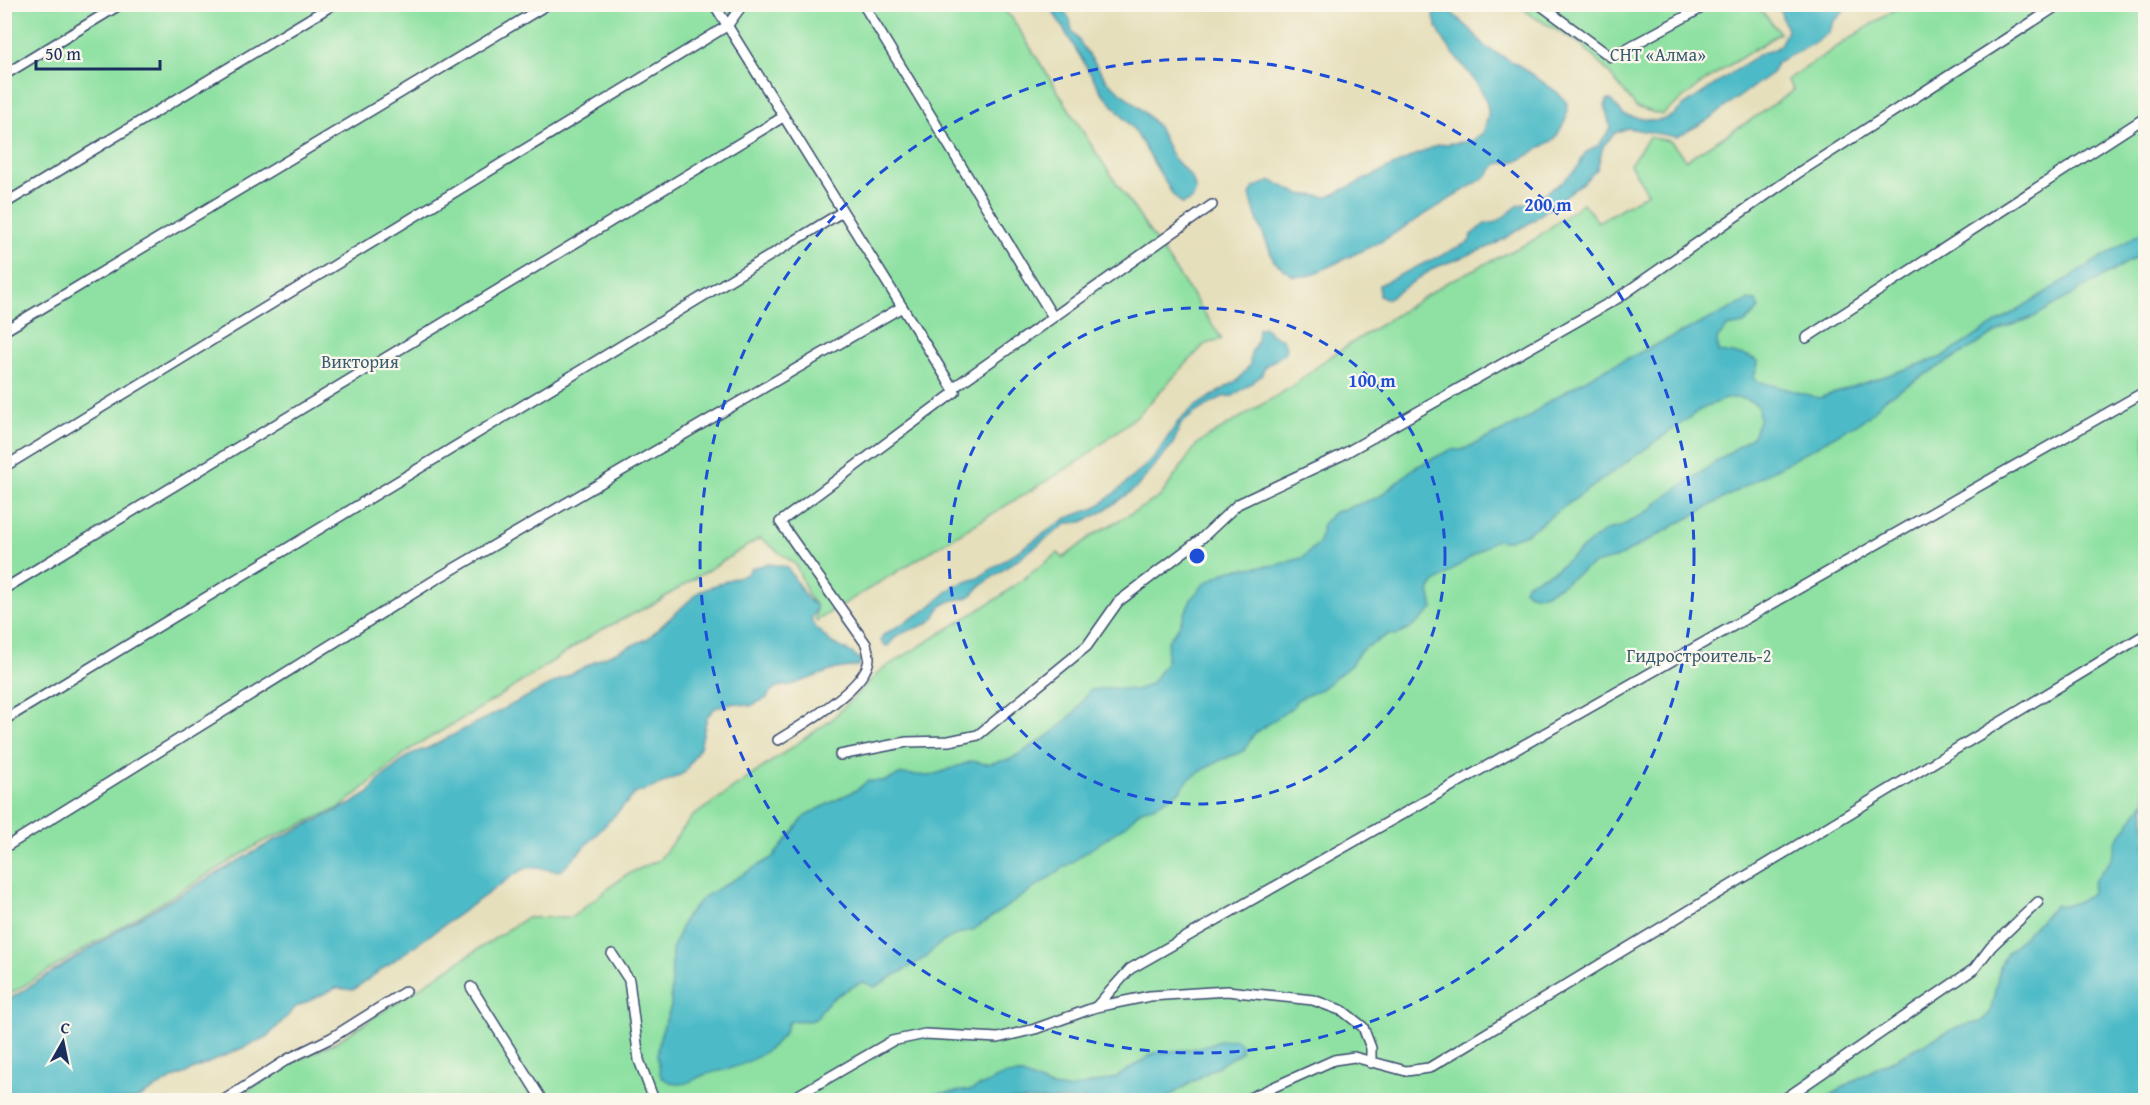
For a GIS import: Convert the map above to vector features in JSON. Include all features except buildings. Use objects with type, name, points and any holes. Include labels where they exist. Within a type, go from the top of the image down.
[{"type":"lane","points":[[4,75],[121,4]]},
{"type":"lane","points":[[4,204],[334,4]]},
{"type":"lane","points":[[4,331],[548,4]]},
{"type":"lane","points":[[714,4],[955,392],[780,522],[866,644],[870,659],[863,676],[821,714],[778,740]]},
{"type":"lane","points":[[4,467],[727,26],[743,4]]},
{"type":"lane","points":[[863,4],[1053,317]]},
{"type":"lane","points":[[1539,4],[1611,57],[1709,4]]},
{"type":"lane","points":[[840,755],[906,742],[949,741],[978,735],[1087,646],[1118,602],[1202,538],[1238,504],[1340,456],[1617,298],[1798,173],[2060,4]]},
{"type":"lane","points":[[4,589],[783,117]]},
{"type":"lane","points":[[1806,338],[2145,117]]},
{"type":"lane","points":[[953,388],[1212,205]]},
{"type":"lane","points":[[4,720],[842,212]]},
{"type":"lane","points":[[4,848],[438,578],[902,307]]},
{"type":"lane","points":[[1096,1007],[1130,969],[2145,391]]},
{"type":"lane","points":[[1249,1100],[1334,1060],[1354,1057],[1406,1071],[1429,1068],[2145,634]]},
{"type":"lane","points":[[1784,1101],[1974,969],[1991,947],[2038,902]]},
{"type":"lane","points":[[612,954],[629,980],[639,1060],[654,1101]]},
{"type":"lane","points":[[471,987],[542,1101]]},
{"type":"lane","points":[[224,1101],[288,1059],[331,1038],[406,991]]},
{"type":"lane","points":[[790,1101],[892,1041],[925,1034],[998,1038],[1035,1029],[1096,1007],[1150,996],[1227,991],[1313,1000],[1343,1011],[1363,1027],[1371,1048],[1371,1063]]},
{"type":"green space","name":"Виктория","points":[[997,4],[1012,18],[1097,154],[1222,339],[1204,345],[1138,415],[1081,460],[816,621],[816,606],[809,597],[796,565],[760,538],[655,603],[595,633],[497,698],[409,750],[341,807],[262,842],[5,997],[5,5]]},
{"type":"green space","name":"СНТ «Алма»","points":[[1521,5],[1757,5],[1780,33],[1706,80],[1662,115],[1636,107],[1609,73],[1581,44],[1530,15]]},
{"type":"green space","name":"Гидростроитель-2","points":[[1903,5],[2145,5],[2145,1100],[234,1100],[277,1070],[336,1042],[526,918],[572,917],[626,875],[659,860],[692,817],[831,720],[881,670],[998,598],[1058,553],[1063,558],[1093,535],[1160,497],[1198,443],[1293,386],[1328,358],[1446,283],[1532,241],[1583,203],[1598,222],[1648,193],[1630,164],[1649,137],[1670,141],[1686,160],[1794,90],[1787,80]]},
{"type":"water","points":[[1049,5],[1061,5],[1070,20],[1072,31],[1107,81],[1142,110],[1158,127],[1172,156],[1192,178],[1196,190],[1192,200],[1182,204],[1173,195],[1135,131],[1101,91]]},
{"type":"water","points":[[1433,5],[1443,5],[1471,30],[1485,47],[1518,65],[1557,92],[1567,103],[1566,119],[1555,139],[1520,160],[1497,164],[1484,178],[1382,241],[1309,276],[1293,276],[1274,261],[1250,195],[1254,187],[1272,181],[1299,194],[1328,197],[1437,145],[1472,141],[1483,133],[1488,113],[1484,97],[1440,34]]},
{"type":"water","points":[[1778,5],[1851,5],[1834,21],[1828,33],[1813,44],[1777,62],[1773,72],[1706,121],[1677,137],[1627,128],[1615,133],[1603,146],[1597,169],[1531,222],[1494,245],[1434,268],[1387,299],[1379,296],[1379,285],[1469,242],[1472,234],[1485,224],[1497,222],[1519,205],[1529,203],[1560,184],[1578,167],[1585,153],[1598,146],[1609,131],[1605,106],[1607,100],[1610,100],[1624,115],[1653,121],[1662,120],[1674,115],[1682,107],[1761,53],[1775,49],[1787,30]]},
{"type":"water","points":[[2145,230],[2145,252],[2034,317],[2004,328],[1886,398],[1867,418],[1617,558],[1590,566],[1547,593],[1530,594],[1524,589],[1527,583],[1555,570],[1606,530],[1620,527],[1652,509],[1658,502],[1753,436],[1759,420],[1758,406],[1743,399],[1722,400],[1700,410],[1526,534],[1506,541],[1495,540],[1434,583],[1429,591],[1433,609],[1411,628],[1397,635],[1389,634],[1360,651],[1351,665],[1321,689],[1297,700],[1293,707],[1254,734],[1244,751],[1214,763],[1189,779],[1180,791],[1153,807],[1141,810],[1126,825],[973,930],[947,939],[927,957],[875,987],[863,982],[836,996],[815,1019],[788,1023],[785,1031],[773,1045],[747,1062],[685,1083],[673,1083],[661,1077],[657,1056],[660,1037],[671,1006],[672,950],[685,918],[702,898],[773,857],[806,815],[858,789],[867,781],[885,781],[902,774],[930,776],[972,761],[986,764],[1011,759],[1050,735],[1075,712],[1090,690],[1110,688],[1136,690],[1151,684],[1166,663],[1168,641],[1178,628],[1192,598],[1205,583],[1230,570],[1276,565],[1302,558],[1319,543],[1323,524],[1333,513],[1379,497],[1414,468],[1450,450],[1462,450],[1523,421],[1549,401],[1597,373],[1749,300],[1756,301],[1759,309],[1744,324],[1727,327],[1717,339],[1718,352],[1748,356],[1758,361],[1753,377],[1757,381],[1819,398],[1942,357]]},
{"type":"water","points":[[1264,327],[1272,335],[1283,339],[1286,347],[1284,354],[1265,366],[1261,376],[1233,396],[1222,397],[1181,424],[1173,444],[1136,488],[1102,512],[1082,522],[1068,523],[979,587],[970,596],[948,602],[941,606],[934,618],[927,624],[897,636],[889,646],[884,645],[881,641],[883,635],[926,610],[954,586],[978,578],[1067,518],[1095,508],[1115,493],[1154,458],[1178,422],[1194,407],[1238,380],[1250,365],[1258,329]]},
{"type":"water","points":[[767,564],[787,567],[808,600],[816,605],[812,623],[832,643],[858,658],[861,662],[858,666],[836,669],[791,685],[777,687],[770,692],[767,698],[750,706],[735,703],[715,708],[707,717],[700,747],[684,773],[636,793],[562,870],[532,867],[515,874],[353,990],[336,988],[296,1007],[267,1037],[172,1079],[135,1100],[5,1100],[5,1002],[129,924],[273,841],[351,804],[369,793],[379,780],[411,754],[428,748],[602,658],[647,639],[699,592],[746,575],[752,568]]},
{"type":"water","points":[[2145,801],[2145,1100],[1822,1100],[1869,1072],[1957,1027],[1980,1022],[1990,1013],[2001,963],[2008,952],[2056,905],[2066,906],[2086,898],[2092,892],[2093,882],[2111,860],[2117,840]]},
{"type":"water","points":[[1235,1039],[1241,1044],[1241,1052],[1163,1100],[892,1100],[972,1090],[1004,1075],[1020,1074],[1051,1087],[1069,1089],[1115,1078],[1154,1053],[1192,1049]]}]
